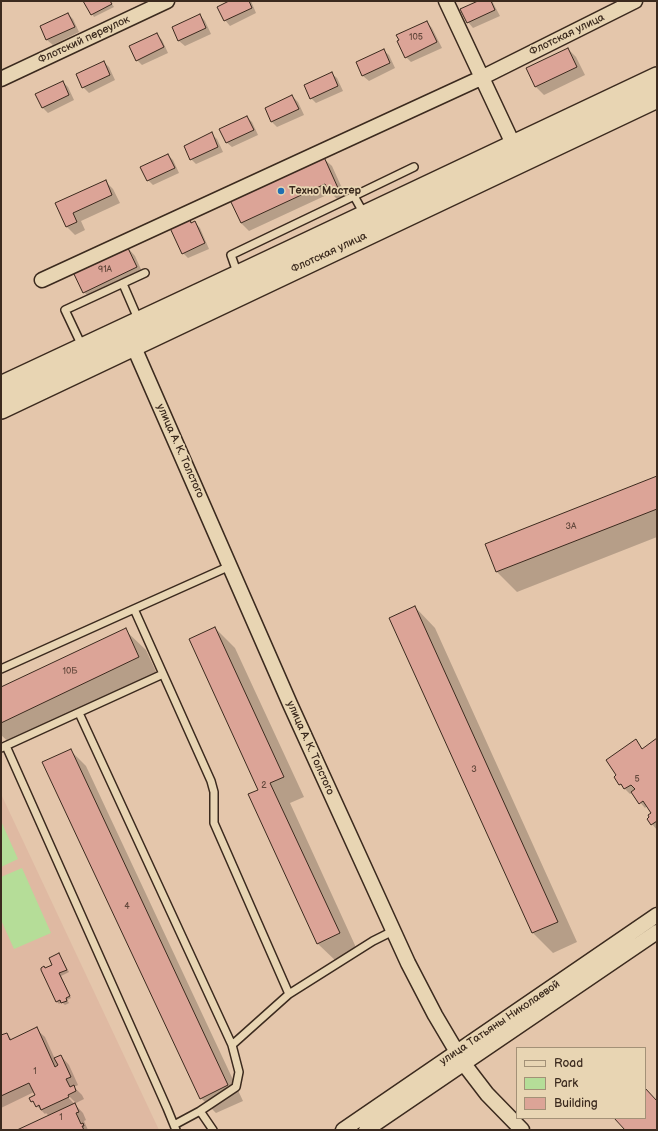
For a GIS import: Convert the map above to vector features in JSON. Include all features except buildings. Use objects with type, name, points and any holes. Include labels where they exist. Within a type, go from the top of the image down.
[{"type":"main road","name":"Флотская улица","points":[[1,408],[87,357],[140,323],[657,78]]},
{"type":"main road","name":"Флотская улица","points":[[1,387],[87,357],[133,345],[657,97]]},
{"type":"street","name":"Флотский переулок","points":[[1,79],[167,1]]},
{"type":"street","points":[[446,1],[514,146]]},
{"type":"street","name":"Флотская улица","points":[[42,280],[481,78],[635,1]]},
{"type":"street","name":"улица А. К. Толстого","points":[[133,345],[290,704],[393,931],[435,1015],[460,1058],[487,1094],[522,1130]]},
{"type":"street","name":"улица Татьяны Николаевой","points":[[366,1130],[460,1058],[657,915]]},
{"type":"street","name":"улица Татьяны Николаевой","points":[[343,1130],[460,1058],[657,932]]},
{"type":"lane","points":[[238,276],[231,254],[414,167]]},
{"type":"lane","points":[[354,196],[365,216]]},
{"type":"lane","points":[[87,357],[65,310],[145,273]]},
{"type":"lane","points":[[123,284],[140,323]]},
{"type":"lane","points":[[1,669],[230,566]]},
{"type":"lane","points":[[134,609],[211,781],[214,792],[214,823],[289,994]]},
{"type":"lane","points":[[80,713],[232,1045],[240,1072],[236,1087],[175,1128],[3,747],[163,674]]},
{"type":"lane","points":[[232,1045],[289,994],[373,941],[393,931]]},
{"type":"lane","points":[[200,1111],[213,1130]]},
{"type":"shaded area","points":[[1,794],[159,1130],[1,1130]]},
{"type":"green space","points":[[1,821],[18,859],[1,867]]},
{"type":"green space","points":[[22,868],[51,933],[14,949],[1,920],[1,877]]},
{"type":"place","name":"Техно Мастер","points":[[281,191]]}]
